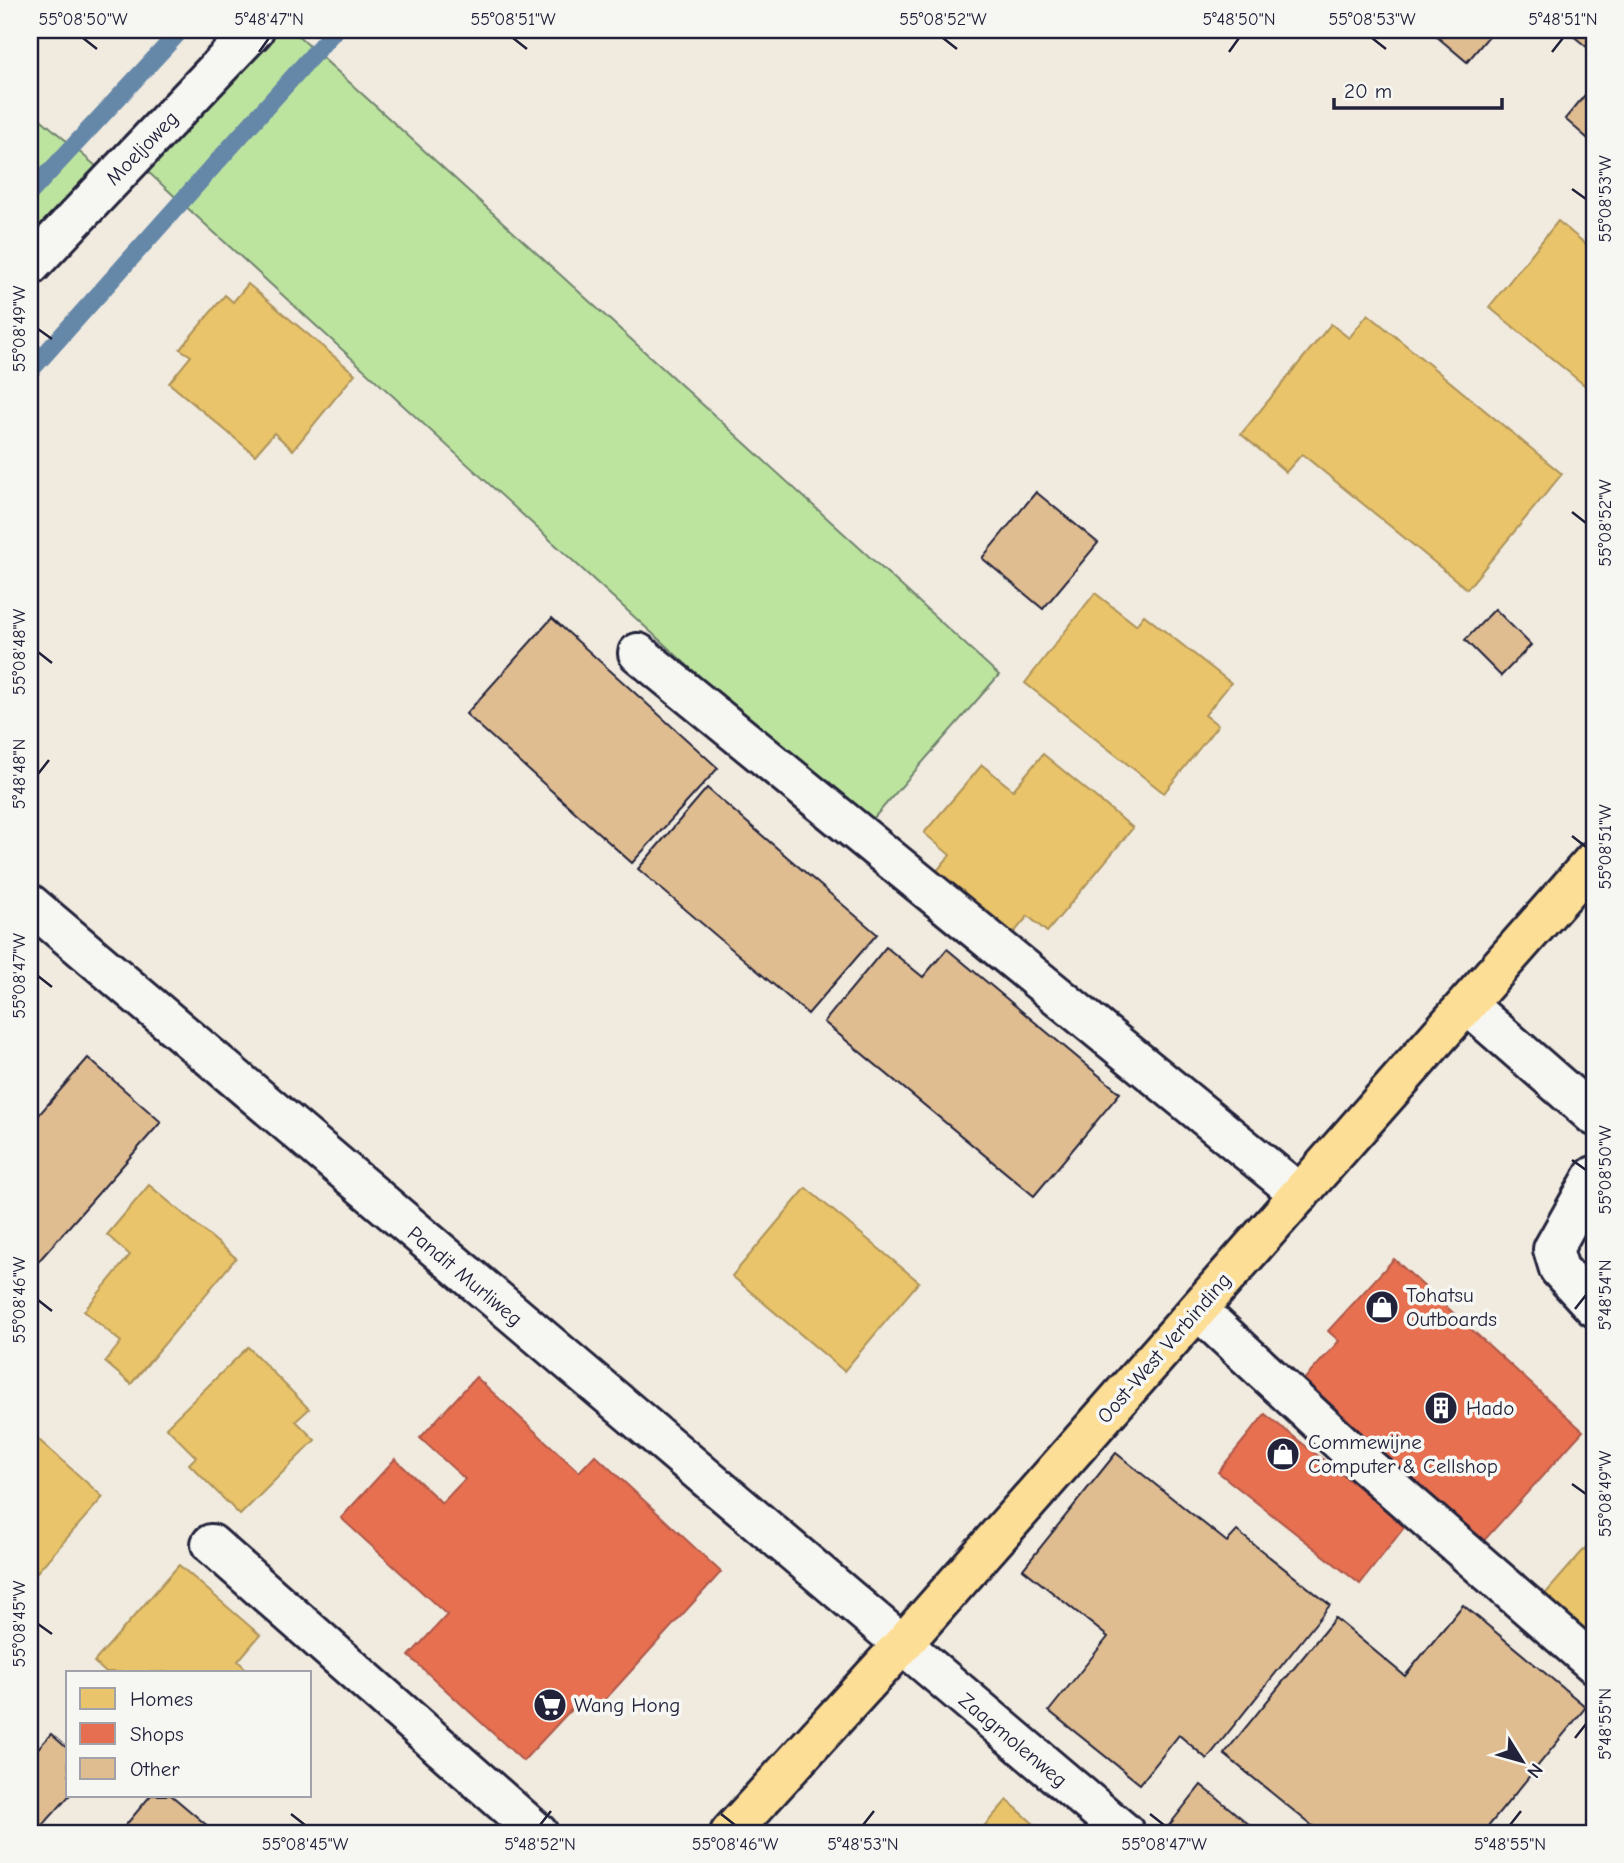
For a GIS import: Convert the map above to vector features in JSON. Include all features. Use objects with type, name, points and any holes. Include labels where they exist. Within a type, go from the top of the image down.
[{"type":"main road","name":"Oost-West Verbinding","points":[[730,1833],[901,1646],[1594,860]]},
{"type":"street","name":"Moeljoweg","points":[[30,266],[254,30]]},
{"type":"street","points":[[638,653],[1300,1194]]},
{"type":"street","name":"Pandit Murliweg","points":[[30,904],[901,1646]]},
{"type":"street","points":[[1467,1004],[1594,1116]]},
{"type":"street","points":[[1594,1175],[1553,1249],[1559,1269],[1594,1307]]},
{"type":"street","points":[[1198,1310],[1362,1462],[1594,1664]]},
{"type":"street","points":[[211,1544],[538,1833]]},
{"type":"street","name":"Zaagmolenweg","points":[[901,1646],[1125,1833]]},
{"type":"green space","points":[[275,30],[292,30],[999,675],[865,828],[147,171]]},
{"type":"green space","points":[[30,110],[103,172],[30,248]]},
{"type":"building: Homes","points":[[1558,221],[1594,251],[1594,393],[1489,307]]},
{"type":"building: Homes","points":[[248,284],[355,374],[293,450],[274,433],[255,455],[169,383],[191,356],[180,349],[225,295],[233,302]]},
{"type":"building: Homes","points":[[1368,314],[1562,474],[1467,589],[1302,454],[1286,472],[1241,434],[1331,324],[1349,338]]},
{"type":"building: Homes","points":[[1095,593],[1136,625],[1144,615],[1231,683],[1205,715],[1218,725],[1164,793],[1025,683]]},
{"type":"building: Homes","points":[[1043,754],[1133,828],[1047,932],[1028,916],[1007,941],[931,878],[950,855],[924,833],[982,765],[1013,790]]},
{"type":"building: Homes","points":[[149,1185],[236,1258],[131,1384],[105,1362],[121,1342],[84,1311],[130,1255],[107,1235]]},
{"type":"building: Homes","points":[[806,1188],[919,1282],[844,1371],[732,1276]]},
{"type":"building: Homes","points":[[248,1347],[309,1409],[296,1421],[315,1440],[240,1515],[189,1464],[196,1457],[166,1427]]},
{"type":"building: Homes","points":[[30,1432],[103,1497],[30,1580]]},
{"type":"building: Homes","points":[[1594,1538],[1594,1648],[1540,1600]]},
{"type":"building: Homes","points":[[179,1565],[260,1635],[238,1661],[245,1668],[243,1671],[104,1671],[94,1662]]},
{"type":"building: Homes","points":[[1007,1800],[1044,1833],[978,1833]]},
{"type":"building: Shops","name":"Hado","points":[[1394,1259],[1583,1431],[1479,1546],[1300,1384],[1339,1341],[1328,1331]]},
{"type":"building: Shops","points":[[476,1377],[579,1472],[595,1455],[721,1572],[592,1714],[579,1701],[523,1761],[409,1656],[447,1615],[341,1518],[395,1459],[442,1503],[465,1479],[420,1438]]},
{"type":"building: Shops","points":[[1265,1414],[1406,1525],[1360,1584],[1218,1472]]},
{"type":"building: Other","points":[[1429,30],[1494,30],[1467,62]]},
{"type":"building: Other","points":[[1566,30],[1594,30],[1594,53]]},
{"type":"building: Other","points":[[1594,84],[1594,144],[1565,119]]},
{"type":"building: Other","points":[[1036,492],[1098,543],[1043,609],[982,558]]},
{"type":"building: Other","points":[[1495,609],[1531,645],[1501,676],[1465,640]]},
{"type":"building: Other","points":[[552,618],[718,768],[632,863],[466,714]]},
{"type":"building: Other","points":[[707,788],[877,934],[808,1014],[638,869]]},
{"type":"building: Other","points":[[886,947],[923,977],[947,949],[1120,1093],[1034,1196],[824,1022]]},
{"type":"building: Other","points":[[88,1058],[161,1122],[30,1271],[30,1125]]},
{"type":"building: Other","points":[[1116,1453],[1227,1542],[1237,1531],[1330,1605],[1207,1759],[1179,1735],[1140,1784],[1049,1711],[1108,1637],[1023,1569]]},
{"type":"building: Other","points":[[1463,1605],[1586,1707],[1483,1833],[1321,1833],[1224,1754],[1335,1618],[1405,1676]]},
{"type":"building: Other","points":[[51,1734],[66,1747],[66,1797],[68,1797],[36,1833],[30,1833],[30,1757]]},
{"type":"building: Other","points":[[1201,1785],[1256,1830],[1253,1833],[1174,1833],[1167,1828]]},
{"type":"building: Other","points":[[149,1797],[173,1797],[216,1833],[119,1833]]},
{"type":"waterway","points":[[30,193],[181,30]]},
{"type":"waterway","points":[[30,371],[335,30]]},
{"type":"place","name":"Tohatsu Outboards","points":[[1382,1307]]},
{"type":"place","name":"Hado","points":[[1441,1408]]},
{"type":"place","name":"Commewijne Computer & Cellshop","points":[[1283,1454]]},
{"type":"place","name":"Wang Hong","points":[[550,1705]]}]
